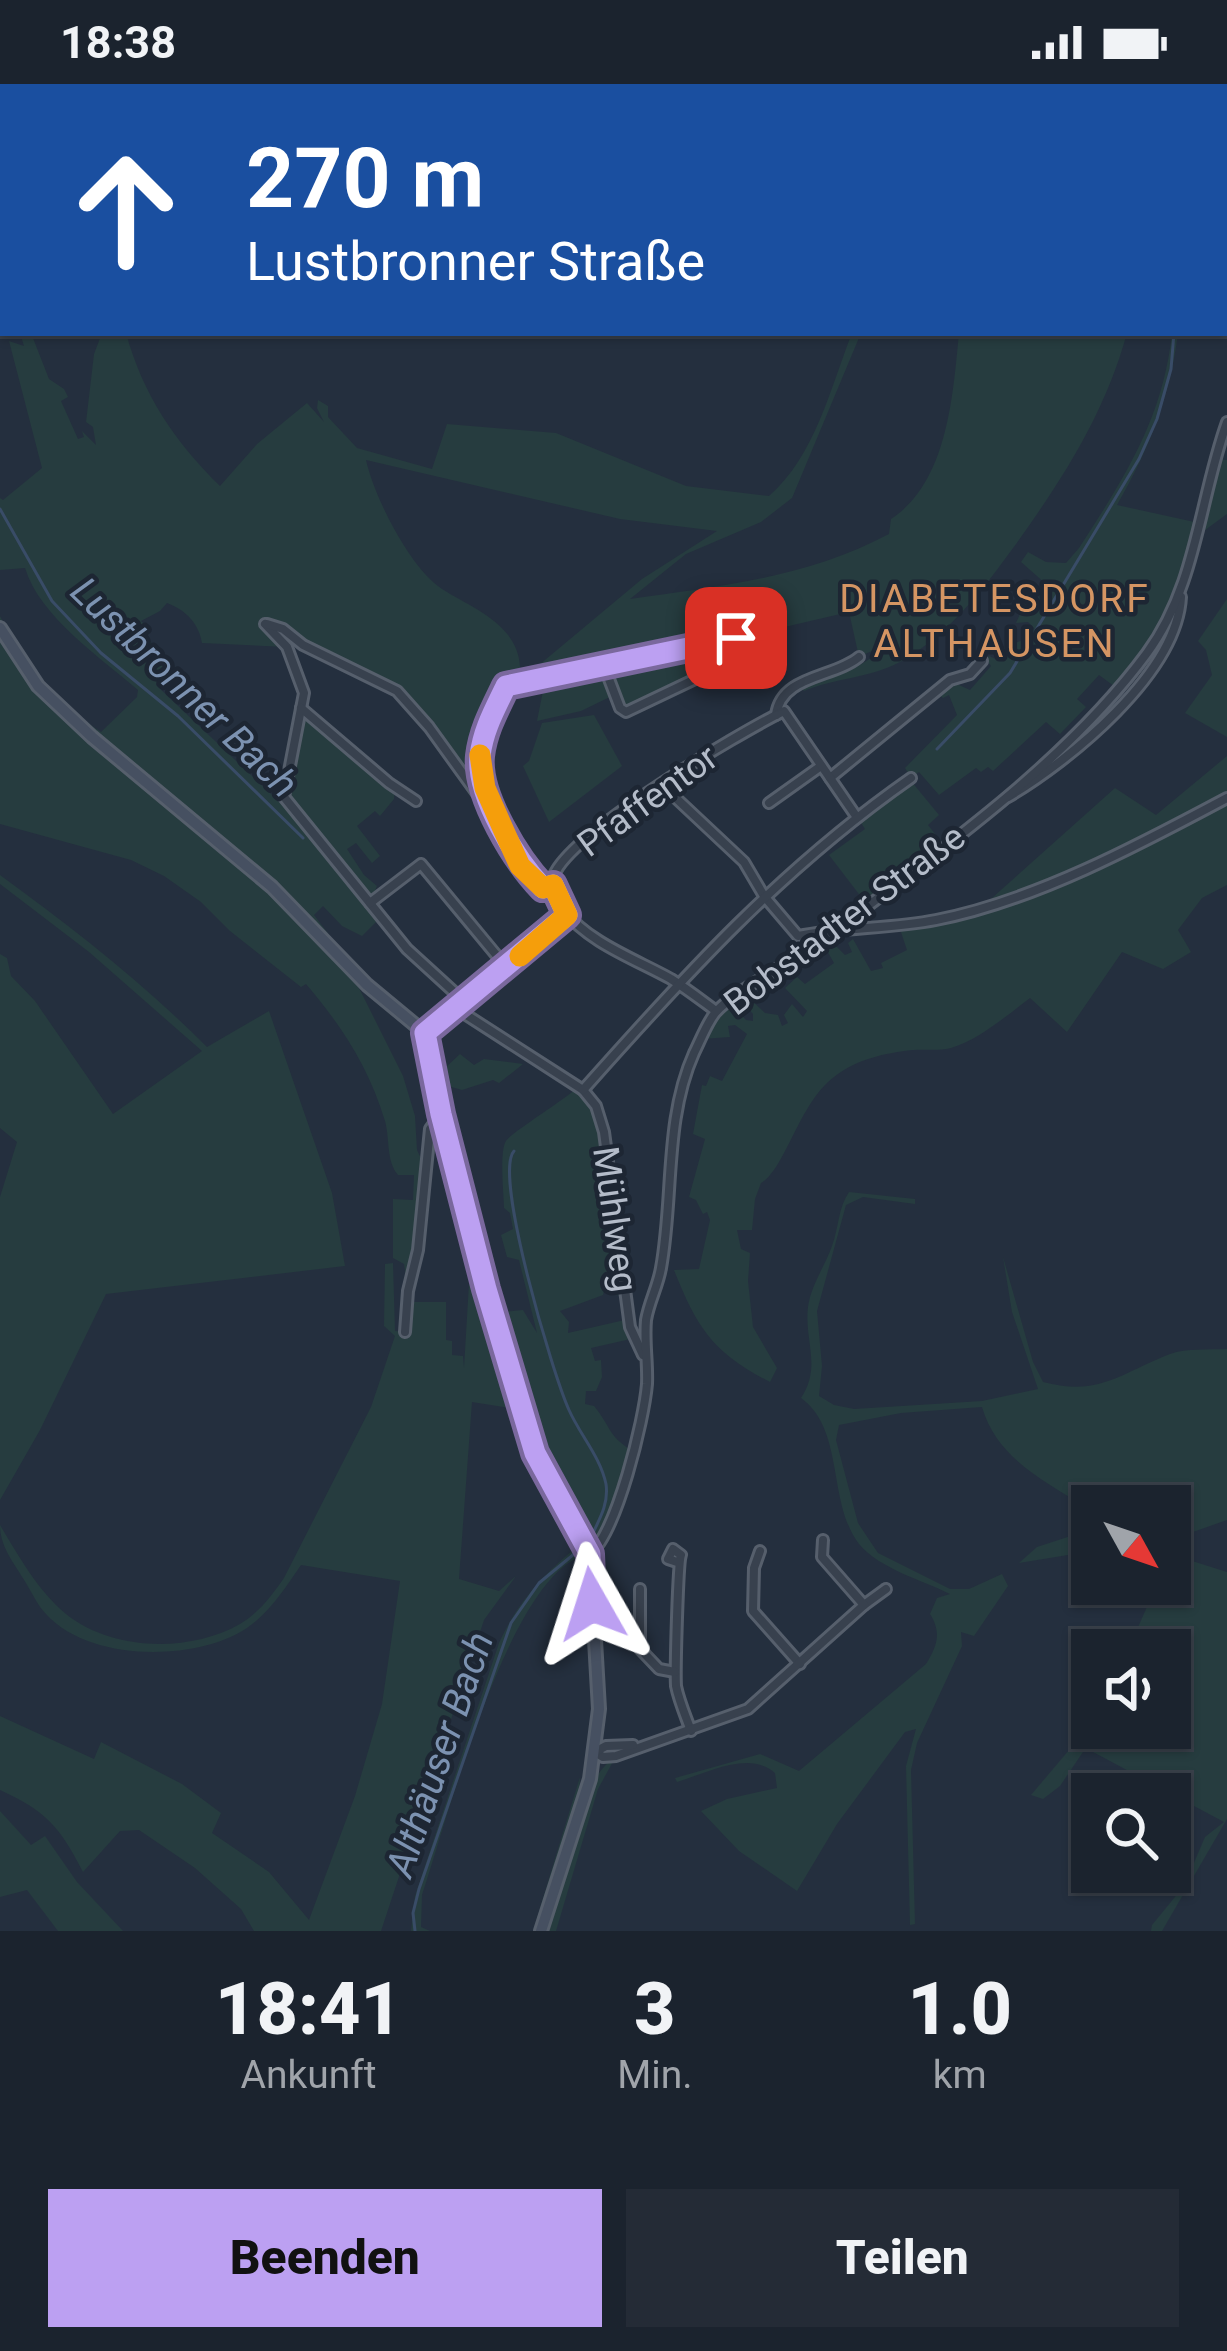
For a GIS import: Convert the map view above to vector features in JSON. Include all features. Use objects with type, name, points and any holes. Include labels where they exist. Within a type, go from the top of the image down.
[{"type":"street","name":"Bobstadter Straße","points":[[590,1554],[601,1543],[622,1492],[647,1386],[647,1316],[661,1270],[679,1099],[692,1057],[716,1011],[837,929],[994,805],[1102,707],[1150,649],[1182,590],[1210,470],[1227,422]]},
{"type":"street","points":[[504,831],[429,727],[397,692],[265,623],[286,646],[304,693],[287,762],[284,797],[407,949],[461,1006],[583,1090],[677,983],[764,896],[856,816],[910,778]]},
{"type":"street","points":[[0,628],[38,686],[272,886],[367,985],[425,1033],[486,1289],[535,1453],[590,1554],[598,1709],[595,1752],[541,1931]]},
{"type":"street","points":[[553,885],[543,888],[520,866],[485,788],[479,761],[485,729],[506,686],[736,638],[743,651],[741,657],[626,712],[620,708],[604,666]]},
{"type":"street","name":"Pfaffentor","points":[[567,915],[553,885],[554,874],[592,832],[730,738],[780,713],[778,703],[799,682],[849,666],[859,657]]},
{"type":"street","points":[[830,778],[950,680],[970,674],[982,661]]},
{"type":"street","points":[[301,708],[416,801]]},
{"type":"street","points":[[780,713],[856,816]]},
{"type":"street","points":[[769,803],[821,766]]},
{"type":"street","points":[[662,785],[744,862],[764,896],[798,936],[940,920],[1012,898],[1227,798]]},
{"type":"street","points":[[370,903],[422,864],[507,968]]},
{"type":"street","points":[[425,1033],[567,915],[716,1011]]},
{"type":"street","name":"Mühlweg","points":[[583,1090],[603,1123],[630,1327],[644,1356]]},
{"type":"street","points":[[405,1332],[430,1129],[441,1114]]},
{"type":"street","points":[[823,1540],[822,1557],[864,1605]]},
{"type":"street","points":[[760,1551],[754,1568],[753,1611],[800,1664]]},
{"type":"street","points":[[677,1562],[680,1597],[675,1672],[691,1731]]},
{"type":"street","points":[[640,1589],[640,1649],[659,1669],[675,1672]]},
{"type":"street","points":[[595,1752],[691,1731],[748,1709],[886,1589]]},
{"type":"green space","points":[[21,336],[32,336],[49,379],[68,397],[61,401],[78,439],[84,437],[82,431],[96,445],[93,427],[86,422],[94,354],[101,336],[127,336],[162,416],[220,486],[257,444],[307,403],[324,422],[318,400],[328,406],[328,417],[357,448],[432,469],[447,424],[556,433],[686,486],[769,496],[810,442],[851,336],[860,336],[792,498],[761,522],[686,554],[630,599],[795,570],[889,534],[891,519],[910,503],[936,460],[950,409],[959,336],[1126,336],[1095,417],[1050,494],[978,594],[918,651],[889,667],[804,691],[799,683],[855,668],[893,649],[891,638],[877,640],[878,648],[859,657],[849,612],[737,638],[741,657],[626,712],[614,695],[581,711],[537,721],[545,681],[506,686],[486,729],[481,802],[429,727],[397,691],[268,624],[287,647],[202,643],[190,618],[167,603],[141,621],[149,628],[143,636],[154,645],[148,652],[166,666],[156,685],[271,794],[283,799],[301,708],[395,788],[394,799],[380,816],[375,811],[357,826],[380,856],[372,863],[356,843],[347,849],[377,886],[370,903],[381,917],[362,936],[342,926],[323,906],[314,915],[367,985],[357,984],[403,1076],[415,1116],[417,1150],[426,1169],[418,1250],[408,1291],[404,1264],[393,1258],[393,1199],[413,1200],[414,1175],[398,1175],[394,1169],[385,1121],[371,1083],[343,1032],[306,984],[301,987],[164,876],[131,860],[0,824],[0,616],[42,681],[101,732],[137,697],[138,690],[57,619],[25,568],[0,570],[0,498],[42,468],[9,341],[24,346]],"holes":[[[366,460],[620,519],[717,531],[642,579],[527,675],[520,673],[513,642],[504,631],[442,589],[417,565],[385,511]]]},
{"type":"green space","points":[[1172,336],[1177,336],[1164,401],[1117,505],[1199,523],[1214,459],[1227,460],[1227,514],[1197,536],[1163,628],[1118,689],[1099,675],[1077,699],[1086,707],[1060,734],[1046,722],[993,771],[976,768],[939,795],[919,772],[911,778],[905,768],[957,715],[949,695],[943,698],[936,692],[950,681],[970,690],[991,666],[989,656],[998,660],[1004,648],[1025,639],[1034,628],[1028,622],[1016,623],[1029,594],[1038,598],[1046,584],[1021,562],[1028,552],[1046,562],[1066,563],[1079,548],[1139,446],[1167,364]]},
{"type":"green space","points":[[1227,599],[1227,737],[1185,713],[1212,675],[1206,650],[1198,641]]},
{"type":"green space","points":[[594,715],[622,766],[549,822],[523,766],[542,723]]},
{"type":"green space","points":[[1227,756],[1227,885],[1202,898],[1178,930],[1191,952],[1163,969],[1122,952],[1067,1032],[1030,998],[961,1044],[872,1058],[843,1071],[822,1088],[778,1165],[761,1183],[752,1230],[737,1230],[741,1249],[750,1253],[753,1327],[777,1368],[770,1382],[734,1360],[699,1323],[674,1270],[699,1269],[710,1220],[689,1197],[705,1139],[693,1134],[702,1085],[706,1086],[710,1076],[722,1081],[747,1034],[735,1025],[728,1026],[730,1037],[702,1039],[716,1011],[729,1002],[753,1021],[744,1004],[749,998],[765,1013],[778,1015],[782,1026],[788,1023],[784,1015],[792,1004],[803,1017],[807,1011],[785,988],[797,977],[805,984],[834,963],[826,949],[834,944],[845,955],[852,952],[848,943],[853,939],[871,971],[883,968],[881,963],[907,950],[899,926],[982,907],[1115,788],[1156,815]]},
{"type":"green space","points":[[911,781],[939,815],[928,825],[942,843],[865,902],[829,855],[865,829],[858,818]]},
{"type":"green space","points":[[0,875],[107,957],[207,1047],[269,1011],[332,1193],[345,1266],[106,1294],[0,1500],[0,1197],[17,1142],[0,1128],[0,954],[7,958],[11,976],[35,1001],[113,1114],[202,1051],[89,952],[0,884]]},
{"type":"green space","points":[[460,1054],[474,1065],[484,1059],[523,1064],[499,1083],[493,1080],[462,1090],[448,1086],[444,1069]]},
{"type":"green space","points":[[578,1087],[601,1116],[626,1296],[614,1295],[605,1287],[603,1295],[560,1311],[569,1322],[568,1333],[629,1319],[635,1338],[591,1348],[595,1361],[601,1360],[602,1377],[596,1391],[586,1391],[585,1404],[594,1406],[613,1435],[631,1450],[622,1492],[590,1554],[561,1569],[534,1602],[485,1702],[422,1895],[421,1927],[430,1931],[411,1931],[415,1896],[499,1643],[535,1587],[584,1541],[540,1468],[522,1410],[472,1402],[459,1579],[499,1591],[516,1576],[484,1620],[381,1931],[254,1931],[241,1909],[195,1868],[139,1830],[120,1831],[83,1872],[50,1822],[0,1790],[0,1716],[94,1759],[101,1742],[182,1784],[221,1813],[212,1833],[269,1872],[309,1920],[355,1796],[382,1704],[400,1581],[301,1565],[263,1614],[225,1639],[172,1651],[115,1648],[65,1630],[46,1614],[8,1555],[0,1525],[56,1605],[105,1635],[151,1644],[175,1643],[220,1633],[247,1620],[284,1578],[371,1407],[395,1336],[384,1326],[385,1264],[393,1263],[395,1331],[405,1332],[404,1338],[411,1334],[412,1302],[446,1302],[446,1340],[452,1341],[452,1355],[463,1356],[464,1368],[469,1283],[479,1258],[493,1313],[523,1310],[537,1333],[519,1260],[507,1257],[501,1235],[513,1229],[504,1208],[504,1146],[510,1136]]},
{"type":"green space","points":[[849,1192],[915,1199],[915,1204],[863,1197],[846,1205],[817,1311],[822,1366],[819,1396],[834,1405],[854,1409],[982,1401],[1038,1389],[1012,1312],[1003,1257],[1043,1382],[1095,1385],[1177,1352],[1227,1349],[1227,1520],[1191,1533],[1191,1485],[1071,1485],[1071,1498],[1011,1455],[982,1407],[901,1413],[839,1425],[836,1440],[858,1523],[878,1553],[950,1589],[969,1589],[1002,1574],[1008,1586],[974,1636],[961,1632],[962,1646],[917,1743],[911,1770],[915,1924],[910,1925],[906,1766],[916,1729],[905,1732],[837,1824],[797,1891],[739,1851],[701,1811],[727,1799],[777,1788],[775,1773],[765,1766],[741,1763],[677,1782],[675,1778],[760,1754],[799,1771],[926,1664],[937,1633],[930,1614],[937,1598],[950,1594],[890,1567],[859,1544],[843,1508],[824,1428],[801,1398],[811,1364],[810,1299]]},
{"type":"green space","points":[[1071,1536],[1071,1554],[1019,1563],[1037,1547]]},
{"type":"green space","points":[[1191,1561],[1227,1572],[1227,1819],[1191,1881],[1205,1837],[1224,1822],[1191,1804],[1191,1773],[1132,1773],[1087,1749],[1191,1749],[1191,1629],[1137,1629],[1148,1605],[1191,1605]]},
{"type":"green space","points":[[1071,1748],[1082,1749],[1060,1786],[1043,1799],[1031,1795]]},
{"type":"green space","points":[[616,1756],[598,1789],[556,1931],[533,1931],[580,1777],[579,1800]]},
{"type":"green space","points":[[0,1811],[31,1845],[45,1836],[77,1882],[123,1931],[58,1931],[27,1890],[0,1897]]},
{"type":"green space","points":[[1178,1893],[1184,1893],[1162,1931],[1151,1931]]},
{"type":"waterway","name":"Althäuser Bach","points":[[937,749],[1010,673],[1139,459],[1157,419],[1171,369],[1174,336]]},
{"type":"waterway","name":"Lustbronner Bach","points":[[0,509],[52,601],[101,653],[178,716],[303,838]]},
{"type":"waterway","name":"Althäuser Bach","points":[[514,1151],[511,1196],[539,1319],[569,1410],[606,1484],[605,1505],[591,1537]]},
{"type":"waterway","name":"Althäuser Bach","points":[[415,1931],[413,1913],[419,1889],[511,1623],[539,1583],[579,1550]]},
{"type":"slow traffic","points":[[480,755],[485,788],[520,866],[543,888],[553,885],[567,915],[520,956]]},
{"type":"district","name":"DIABETESDORF ALTHAUSEN","points":[[995,620]]},
{"type":"route","points":[[592,1604],[590,1554],[535,1453],[486,1289],[425,1033],[567,915],[553,885],[543,888],[520,866],[485,788],[479,761],[485,729],[506,686],[736,638]]}]
